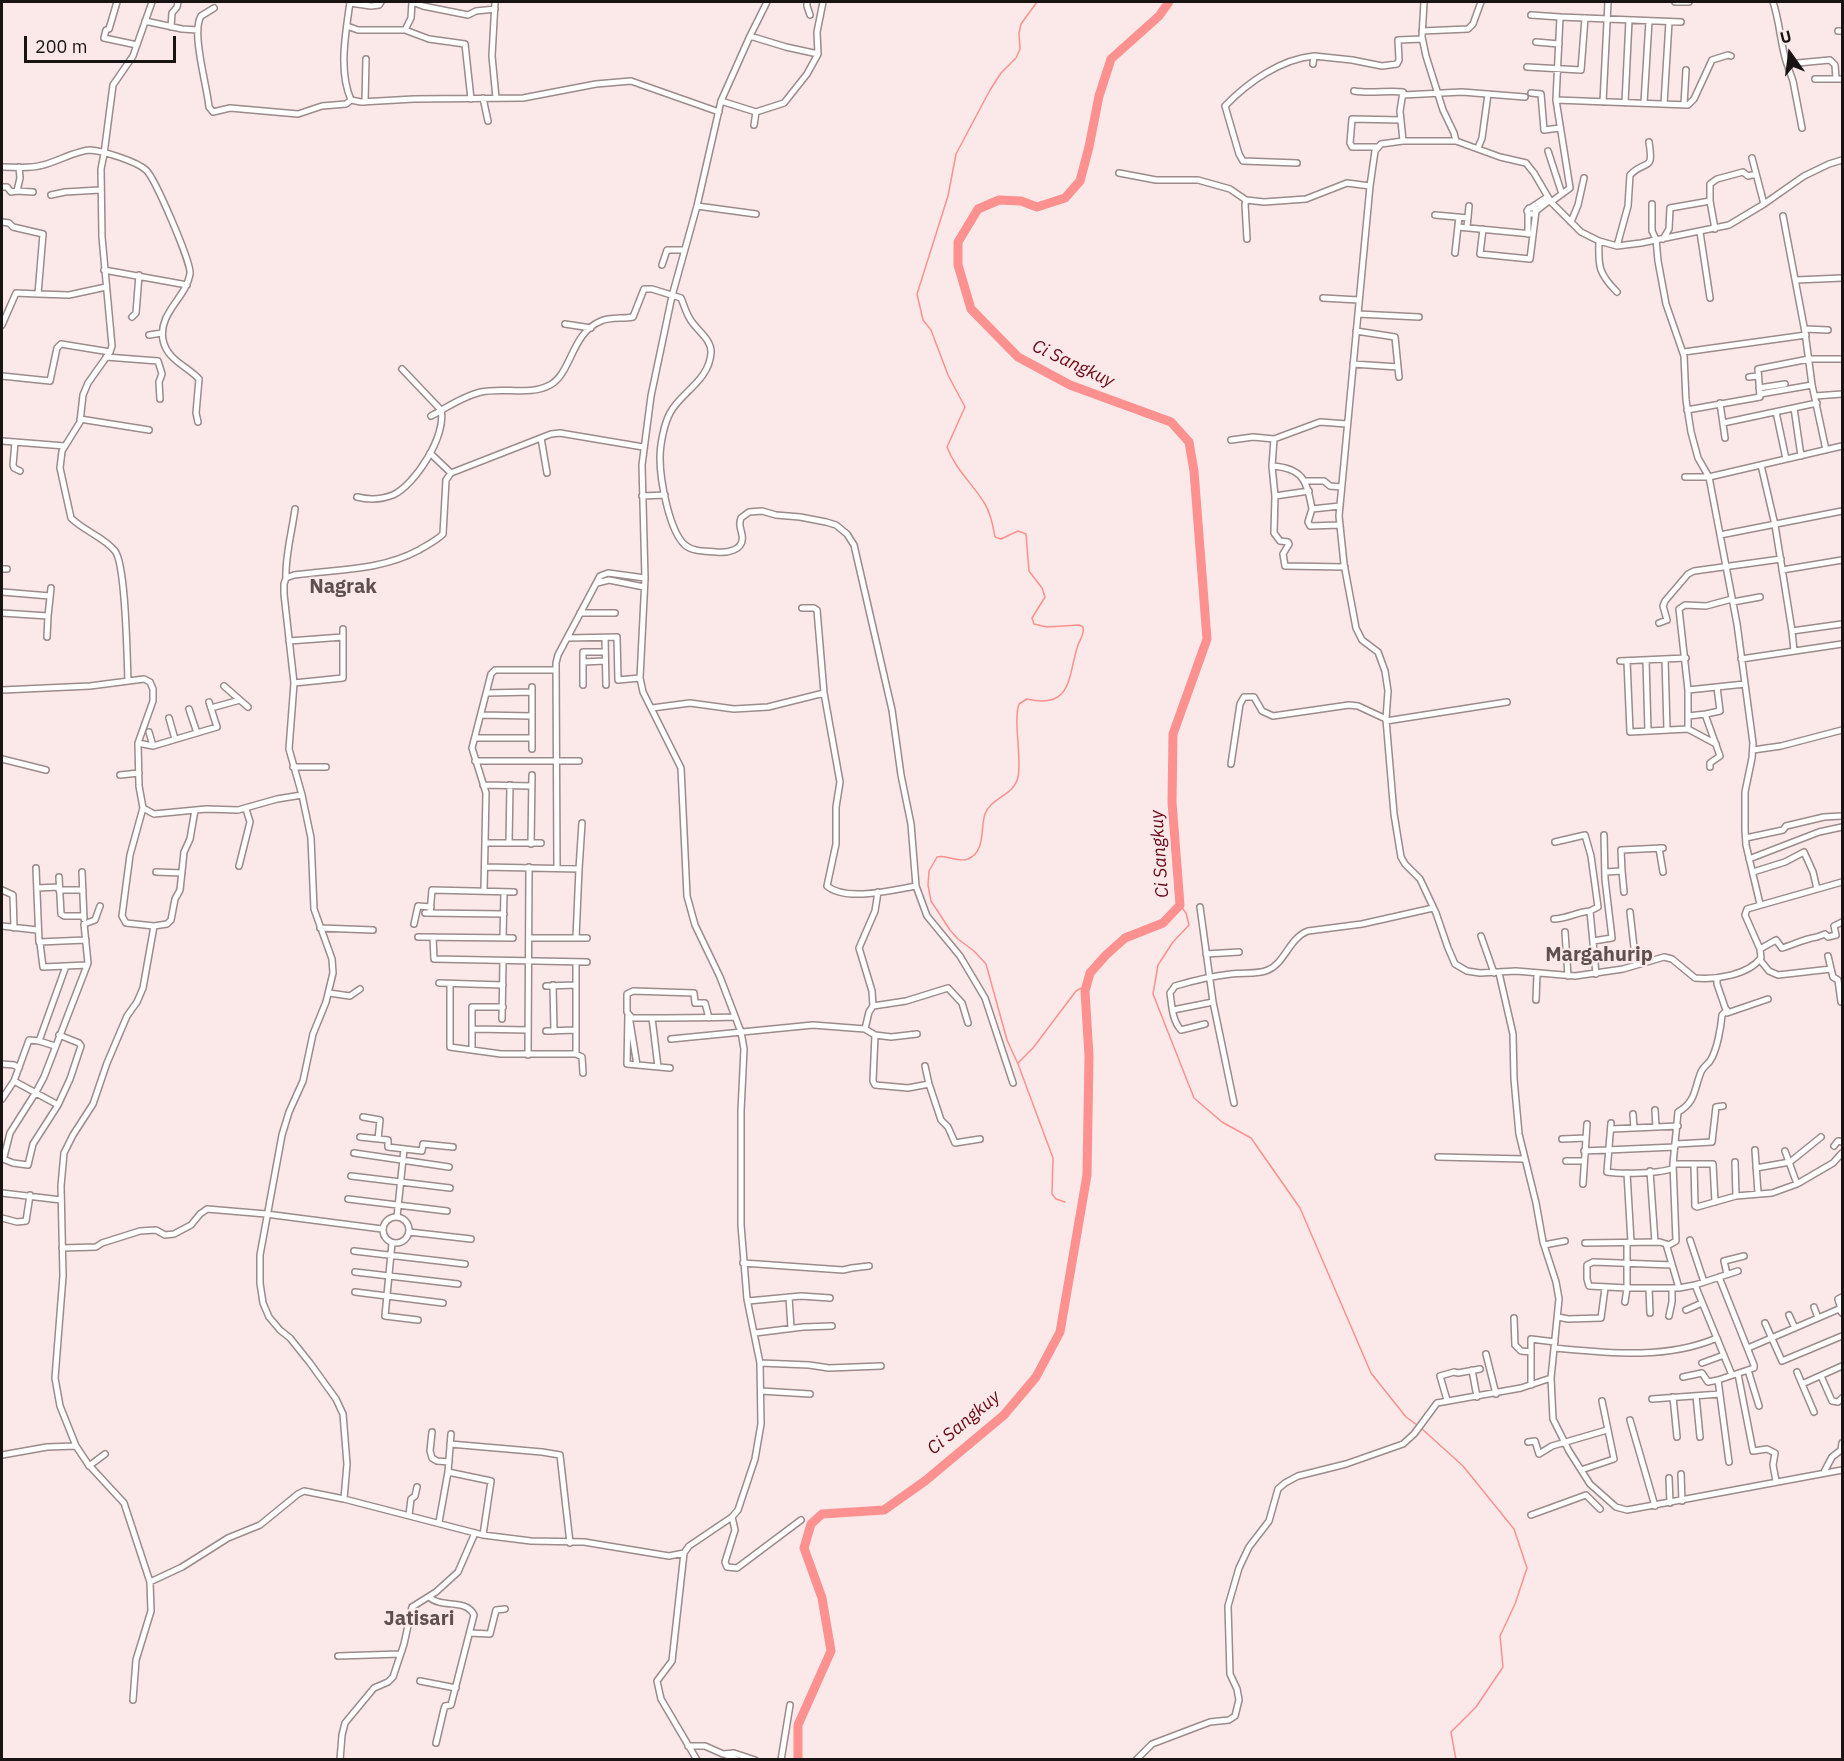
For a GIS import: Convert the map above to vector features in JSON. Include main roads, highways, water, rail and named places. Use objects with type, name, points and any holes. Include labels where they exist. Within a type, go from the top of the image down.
[{"type":"waterway","points":[[1037,2],[1021,24],[1020,49],[1016,58],[1001,73],[990,90],[956,154],[948,196],[917,294],[923,320],[931,330],[948,375],[965,407],[947,447],[950,455],[987,508],[995,537],[1001,539],[1018,531],[1026,534],[1029,571],[1042,588],[1045,597],[1032,618],[1034,624],[1047,627],[1079,625],[1083,627],[1083,633],[1069,680],[1060,695],[1052,700],[1027,699],[1019,704],[1017,711],[1018,777],[1012,788],[988,808],[978,851],[964,860],[937,857],[929,871],[928,885],[931,901],[950,930],[986,964],[1007,1040],[1053,1158],[1052,1194],[1056,1199],[1065,1202]]},
{"type":"waterway","name":"Ci Sangkuy","points":[[798,1760],[798,1725],[831,1651],[822,1598],[804,1548],[811,1524],[822,1514],[884,1510],[925,1481],[1004,1415],[1036,1377],[1060,1332],[1087,1175],[1089,1056],[1085,991],[1090,973],[1125,938],[1163,923],[1180,905],[1172,802],[1173,734],[1207,639],[1194,471],[1189,442],[1171,422],[1070,385],[1018,357],[971,309],[958,265],[958,242],[978,209],[999,200],[1021,201],[1037,207],[1065,198],[1080,181],[1099,96],[1111,59],[1159,16],[1169,2]]},
{"type":"waterway","points":[[1180,905],[1186,913],[1189,925],[1173,942],[1158,965],[1153,994],[1194,1098],[1222,1122],[1251,1138],[1300,1208],[1371,1373],[1406,1417],[1417,1425]]},
{"type":"waterway","points":[[1018,1063],[1033,1048],[1076,991],[1087,985]]},
{"type":"waterway","points":[[1421,1428],[1463,1466],[1514,1529],[1527,1568],[1515,1604],[1500,1636],[1503,1667],[1476,1707],[1451,1732],[1456,1760]]},
{"type":"district","name":"Nagrak","points":[[343,587]]},
{"type":"district","name":"Margahurip","points":[[1599,955]]},
{"type":"district","name":"Jatisari","points":[[419,1619]]}]
